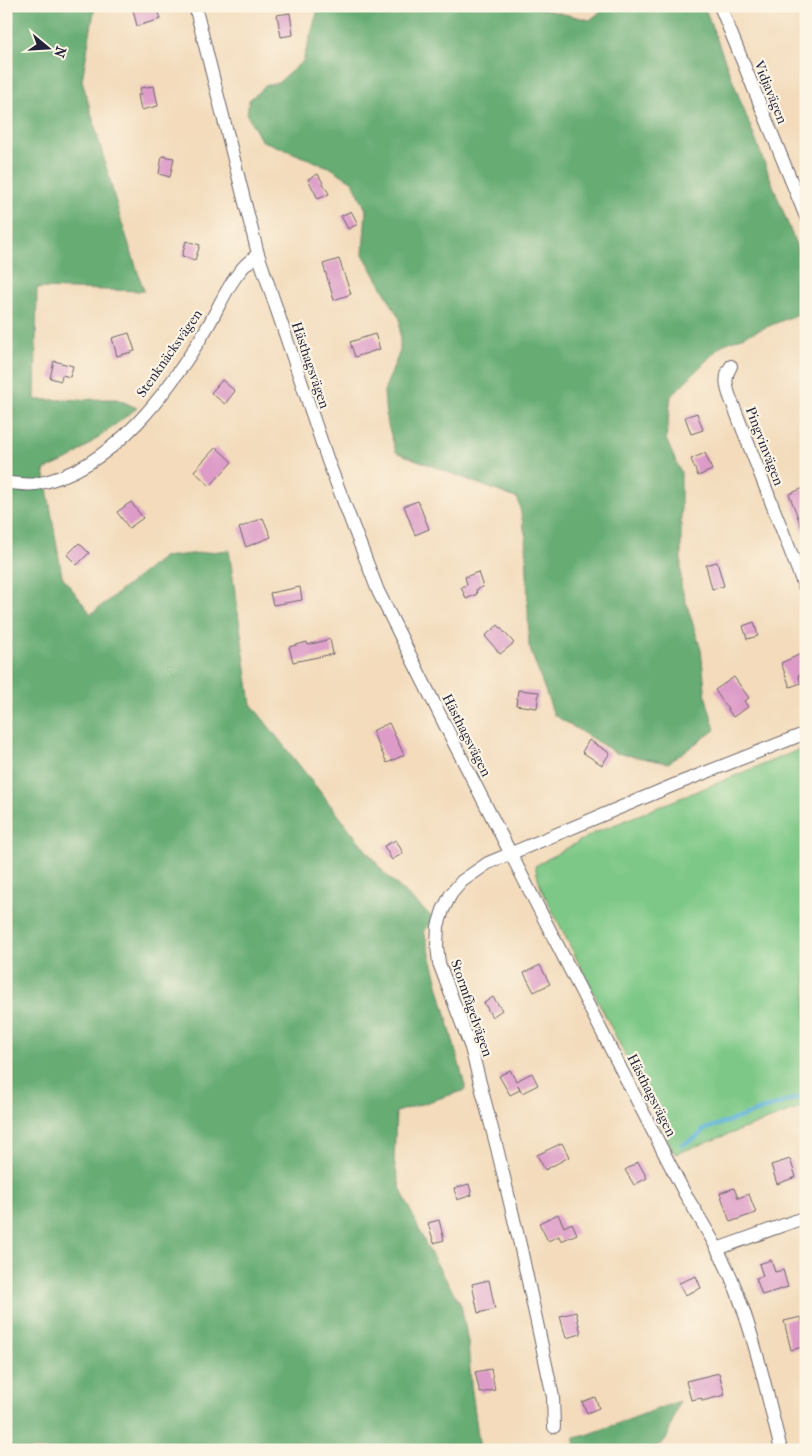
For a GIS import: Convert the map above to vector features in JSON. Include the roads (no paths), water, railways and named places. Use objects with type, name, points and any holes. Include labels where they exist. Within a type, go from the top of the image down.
[{"type":"street","name":"Hästhagsvägen","points":[[195,6],[258,254],[328,461],[378,591],[685,1194],[717,1249],[737,1290],[781,1450]]},
{"type":"street","name":"Vidjavägen","points":[[720,6],[806,217]]},
{"type":"street","name":"Stenknäcksvägen","points":[[9,483],[34,485],[70,473],[114,445],[146,412],[175,376],[240,270],[258,254]]},
{"type":"street","name":"Pingvinvägen","points":[[731,366],[726,373],[726,386],[806,591]]},
{"type":"street","name":"Stormfågelvägen","points":[[554,1427],[553,1396],[502,1166],[471,1048],[439,963],[437,946],[438,926],[443,910],[451,894],[462,881],[475,871],[511,853],[806,733]]},
{"type":"street","points":[[717,1249],[806,1217]]},
{"type":"waterway","points":[[682,1145],[700,1135],[703,1130],[806,1095]]}]
